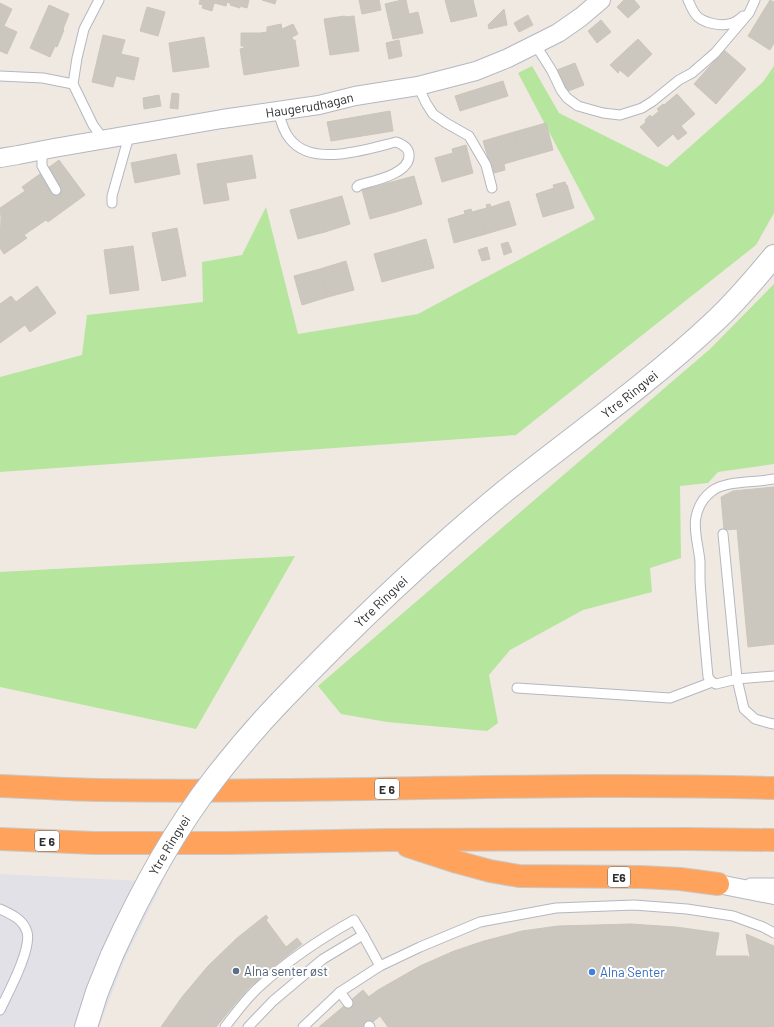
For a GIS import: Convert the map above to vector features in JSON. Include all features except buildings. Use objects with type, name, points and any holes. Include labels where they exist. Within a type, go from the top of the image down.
[{"type":"highway","name":"E 6","points":[[0,786],[99,790],[198,791],[668,786],[774,788]]},
{"type":"highway","name":"E 6","points":[[0,839],[94,843],[389,840],[774,840]]},
{"type":"highway","name":"E6","points":[[389,840],[477,868],[519,876],[641,877],[680,879],[718,884]]},
{"type":"main road","name":"Ytre Ringvei","points":[[86,1027],[97,992],[112,955],[132,912],[173,838],[213,780],[256,727],[332,648],[448,539],[516,483],[661,369],[709,327],[738,299],[774,256]]},
{"type":"street","name":"Haugerudhagan","points":[[0,158],[207,122],[319,105],[355,96],[418,86],[476,71],[508,58],[558,33],[581,18],[601,0]]},
{"type":"street","points":[[718,884],[774,895]]},
{"type":"lane","points":[[99,0],[84,29],[73,84],[93,125],[104,140]]},
{"type":"lane","points":[[688,0],[691,8],[698,16],[707,22],[717,24],[729,24],[742,18],[750,9]]},
{"type":"lane","points":[[535,44],[567,98],[578,106],[603,113],[620,115],[642,108],[679,80],[692,73],[715,53],[749,13],[755,0]]},
{"type":"lane","points":[[0,76],[43,78],[73,84]]},
{"type":"lane","points":[[418,86],[426,103],[434,114],[446,123],[470,136],[486,165],[492,188]]},
{"type":"lane","points":[[278,111],[284,130],[290,140],[301,149],[312,153],[325,155],[348,153],[396,142],[402,144],[407,149],[409,156],[408,160],[398,172],[356,187]]},
{"type":"lane","points":[[112,203],[112,196],[129,136]]},
{"type":"lane","points":[[42,150],[42,166],[56,190]]},
{"type":"lane","points":[[774,479],[726,485],[717,488],[711,492],[701,504],[695,523],[700,562],[708,677],[716,684],[774,676]]},
{"type":"lane","points":[[723,534],[737,680],[744,709],[755,719],[774,724]]},
{"type":"lane","points":[[517,688],[670,698],[712,682]]},
{"type":"lane","name":"E6","points":[[718,884],[774,884]]},
{"type":"lane","points":[[303,1027],[340,992],[380,966],[420,947],[480,922],[556,908],[634,905],[687,909],[733,916],[763,927],[774,933]]},
{"type":"lane","points":[[0,909],[14,915],[22,923],[27,932],[28,941],[21,965],[0,1010]]},
{"type":"lane","points":[[225,1027],[258,988],[288,963],[327,935],[354,920],[380,966]]},
{"type":"lane","points":[[248,1027],[274,1001],[323,959],[363,935]]},
{"type":"lane","points":[[340,992],[348,1002]]},
{"type":"shaded area","points":[[0,874],[163,882],[125,959],[99,1027],[0,1027]]},
{"type":"green space","points":[[532,66],[559,113],[667,167],[763,82],[774,66],[774,213],[756,245],[516,435],[0,472],[0,377],[82,355],[87,315],[203,302],[202,262],[242,255],[266,207],[298,334],[418,314],[595,219],[518,73]]},
{"type":"green space","points":[[774,284],[774,464],[718,472],[708,483],[680,486],[681,558],[650,568],[652,592],[583,610],[510,650],[489,675],[498,723],[487,731],[387,722],[341,714],[318,686],[710,349]]},
{"type":"green space","points":[[295,556],[196,729],[0,687],[0,572]]},
{"type":"place","name":"Alna senter øst","points":[[236,971]]},
{"type":"place","name":"Alna Senter","points":[[592,972]]}]
